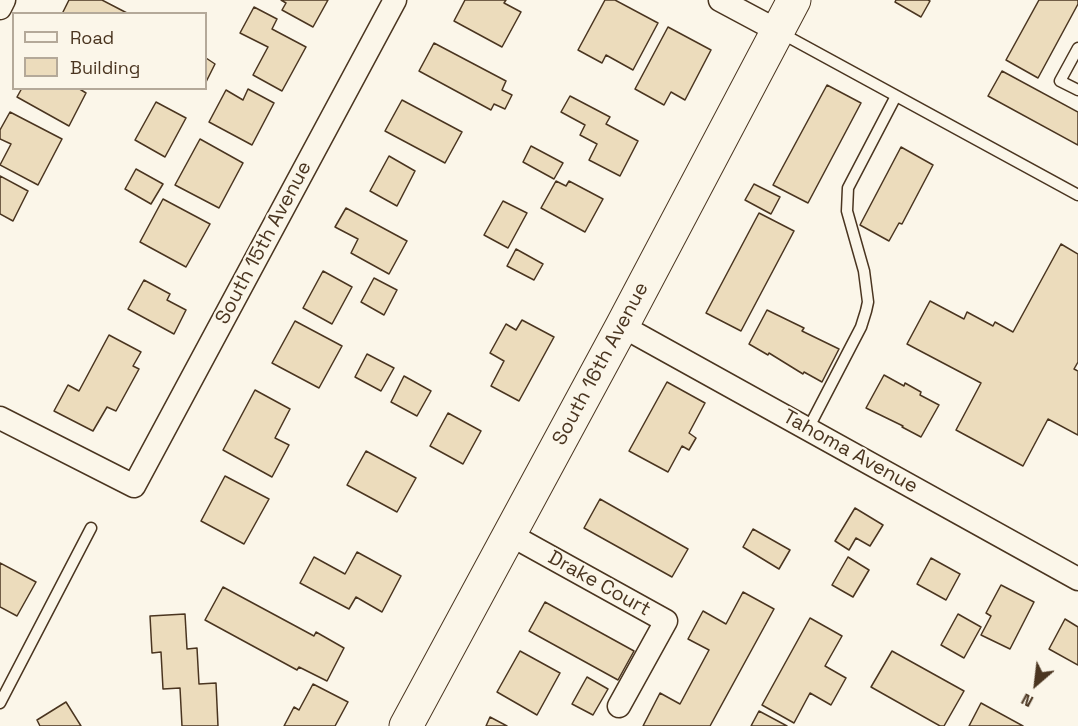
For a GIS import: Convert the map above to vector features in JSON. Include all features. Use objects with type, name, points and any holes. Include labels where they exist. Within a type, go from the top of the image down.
[{"type":"main road","name":"South 16th Avenue","points":[[406,726],[622,326],[794,0]]},
{"type":"street","points":[[0,8],[4,0]]},
{"type":"street","name":"South 15th Avenue","points":[[0,417],[134,486],[395,0]]},
{"type":"street","points":[[720,0],[778,31]]},
{"type":"street","name":"Tahoma Avenue","points":[[622,326],[1078,579]]},
{"type":"street","name":"Drake Court","points":[[509,534],[666,621],[619,706]]},
{"type":"lane","points":[[778,31],[1078,195]]},
{"type":"lane","points":[[1078,48],[1060,81],[1078,90]]},
{"type":"lane","points":[[808,429],[861,327],[866,311],[867,286],[847,211],[848,188],[896,96]]},
{"type":"lane","points":[[0,703],[91,528]]},
{"type":"building","points":[[69,0],[102,0],[125,12],[63,12]]},
{"type":"building","points":[[281,0],[328,0],[313,27],[282,10],[286,3]]},
{"type":"building","points":[[465,0],[506,0],[504,3],[521,12],[502,47],[454,21]]},
{"type":"building","points":[[605,0],[615,0],[658,23],[633,70],[606,55],[602,63],[578,50]]},
{"type":"building","points":[[896,0],[930,1],[921,17],[895,2]]},
{"type":"building","points":[[1039,0],[1078,0],[1078,4],[1038,78],[1006,60]]},
{"type":"building","points":[[254,7],[277,19],[272,29],[306,47],[282,91],[253,75],[268,47],[240,33]]},
{"type":"building","points":[[668,27],[711,50],[685,100],[671,92],[664,105],[635,89]]},
{"type":"building","points":[[434,43],[506,81],[502,90],[512,95],[505,109],[494,104],[491,110],[419,71]]},
{"type":"building","points":[[207,59],[215,64],[207,80]]},
{"type":"building","points":[[1002,71],[1078,112],[1078,145],[988,96]]},
{"type":"building","points":[[827,85],[861,103],[808,203],[773,185]]},
{"type":"building","points":[[248,89],[274,103],[252,145],[209,122],[226,90],[243,100]]},
{"type":"building","points":[[21,90],[81,90],[86,93],[69,126],[17,97]]},
{"type":"building","points":[[570,96],[610,117],[606,124],[638,141],[620,176],[589,160],[597,144],[580,135],[585,125],[561,112]]},
{"type":"building","points":[[402,100],[462,132],[445,163],[385,131]]},
{"type":"building","points":[[156,102],[186,118],[165,157],[135,140]]},
{"type":"building","points":[[10,112],[62,139],[38,185],[0,165],[11,144],[0,139],[0,130]]},
{"type":"building","points":[[200,139],[243,163],[219,208],[175,185]]},
{"type":"building","points":[[531,146],[563,163],[554,179],[523,162]]},
{"type":"building","points":[[901,147],[933,165],[902,224],[899,223],[889,241],[860,225]]},
{"type":"building","points":[[389,156],[415,171],[397,206],[370,191]]},
{"type":"building","points":[[136,169],[163,184],[151,204],[125,189]]},
{"type":"building","points":[[0,176],[28,191],[13,221],[0,214]]},
{"type":"building","points":[[556,181],[566,186],[569,181],[603,199],[585,232],[541,208]]},
{"type":"building","points":[[754,184],[780,197],[771,214],[745,200]]},
{"type":"building","points":[[163,199],[210,224],[186,267],[140,242]]},
{"type":"building","points":[[503,201],[527,213],[508,248],[484,235]]},
{"type":"building","points":[[346,208],[407,241],[389,274],[351,253],[358,239],[335,227]]},
{"type":"building","points":[[759,213],[794,231],[741,331],[706,313]]},
{"type":"building","points":[[1061,244],[1078,254],[1078,362],[1074,369],[1078,371],[1078,435],[1048,419],[1023,466],[956,430],[981,383],[907,344],[930,301],[964,319],[967,312],[993,326],[995,322],[1013,332]]},
{"type":"building","points":[[516,249],[543,264],[534,280],[507,266]]},
{"type":"building","points":[[323,271],[352,287],[332,324],[303,308]]},
{"type":"building","points":[[374,278],[397,290],[384,315],[361,302]]},
{"type":"building","points":[[144,280],[170,294],[167,300],[186,310],[174,334],[128,309]]},
{"type":"building","points":[[767,310],[839,349],[822,382],[749,344]]},
{"type":"building","points":[[522,320],[554,337],[519,401],[491,386],[504,361],[490,353],[506,324],[516,330]]},
{"type":"building","points":[[295,321],[342,346],[319,388],[272,363]]},
{"type":"building","points":[[109,335],[141,352],[133,366],[139,369],[116,411],[107,407],[93,431],[54,411],[68,385],[79,391]]},
{"type":"building","points":[[367,354],[394,368],[381,391],[355,377]]},
{"type":"building","points":[[884,375],[904,386],[905,383],[921,392],[920,395],[939,405],[921,437],[866,408]]},
{"type":"building","points":[[404,376],[431,391],[417,416],[391,402]]},
{"type":"building","points":[[667,382],[705,403],[689,433],[696,438],[689,450],[682,446],[668,472],[629,451]]},
{"type":"building","points":[[255,390],[290,409],[275,438],[289,445],[272,477],[223,450]]},
{"type":"building","points":[[448,413],[481,431],[463,464],[430,446]]},
{"type":"building","points":[[366,451],[416,478],[397,512],[347,485]]},
{"type":"building","points":[[225,476],[269,499],[244,544],[201,521]]},
{"type":"building","points":[[600,499],[688,549],[672,577],[584,528]]},
{"type":"building","points":[[855,508],[883,525],[870,546],[856,538],[849,550],[835,541]]},
{"type":"building","points":[[753,529],[790,550],[779,569],[743,547]]},
{"type":"building","points":[[357,552],[401,576],[382,612],[356,597],[349,609],[300,583],[314,557],[345,574]]},
{"type":"building","points":[[848,557],[869,570],[853,597],[832,585]]},
{"type":"building","points":[[931,558],[960,574],[946,600],[917,584]]},
{"type":"building","points":[[0,563],[36,582],[17,616],[0,607]]},
{"type":"building","points":[[1001,585],[1034,602],[1010,649],[981,635],[991,616],[986,613]]},
{"type":"building","points":[[223,587],[314,636],[316,632],[344,648],[327,681],[299,667],[297,670],[205,620]]},
{"type":"building","points":[[743,592],[774,609],[710,726],[643,726],[660,693],[680,704],[709,650],[688,639],[703,611],[726,624]]},
{"type":"building","points":[[545,602],[634,651],[618,680],[529,631]]},
{"type":"building","points":[[185,614],[187,649],[197,648],[199,684],[216,683],[218,726],[182,726],[180,688],[163,689],[161,652],[152,653],[150,616]]},
{"type":"building","points":[[958,614],[981,627],[964,658],[941,645]]},
{"type":"building","points":[[810,618],[842,636],[825,666],[846,678],[831,705],[810,693],[794,723],[762,705]]},
{"type":"building","points":[[1065,619],[1078,627],[1078,665],[1049,649]]},
{"type":"building","points":[[520,651],[560,673],[537,715],[497,692]]},
{"type":"building","points":[[892,651],[964,691],[944,726],[940,726],[871,687]]},
{"type":"building","points":[[587,677],[608,689],[593,715],[572,704]]},
{"type":"building","points":[[313,684],[348,702],[335,726],[284,726],[294,707],[299,710]]},
{"type":"building","points":[[66,702],[81,726],[40,726],[37,720]]},
{"type":"building","points":[[981,703],[1023,726],[969,726]]},
{"type":"building","points":[[759,711],[787,726],[751,726]]},
{"type":"building","points":[[490,717],[507,726],[486,726]]}]
